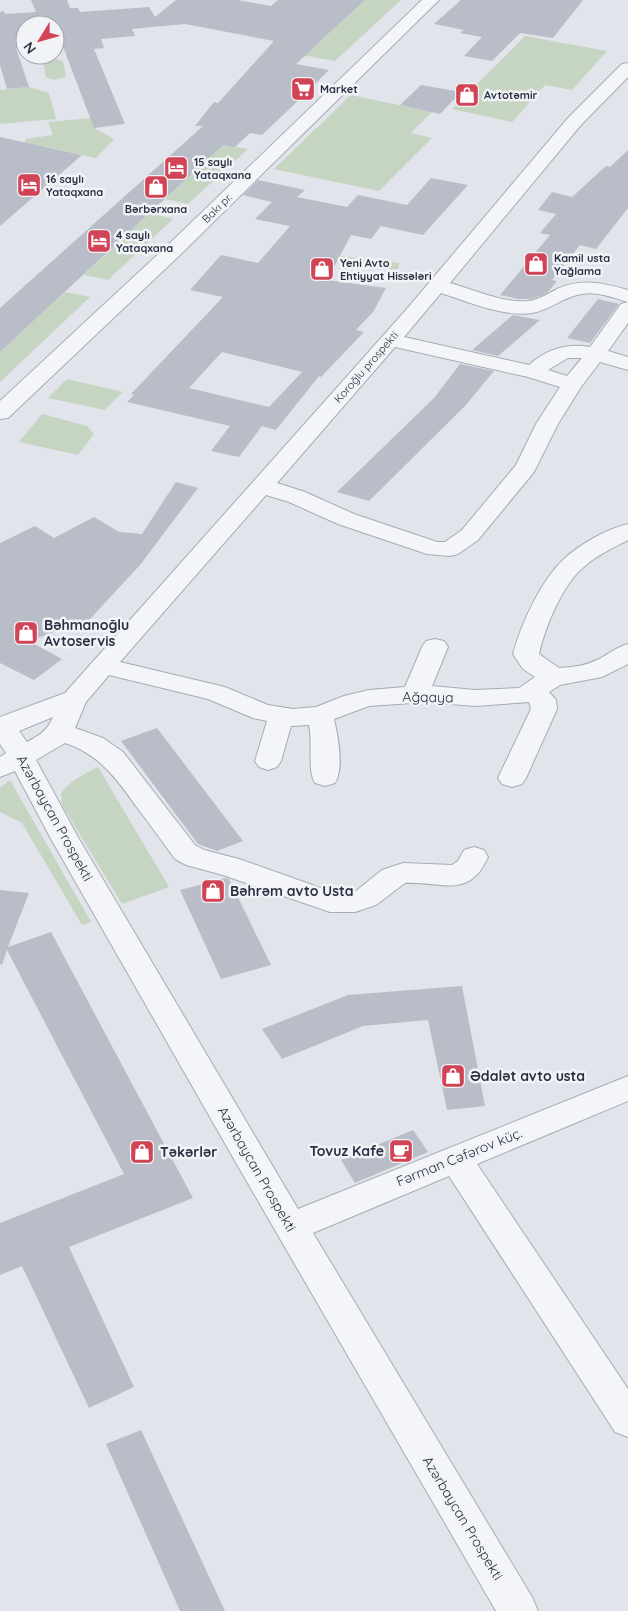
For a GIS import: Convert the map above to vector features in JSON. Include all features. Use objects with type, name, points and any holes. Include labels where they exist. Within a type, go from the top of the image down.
[{"type":"street","name":"Bakı pr.","points":[[0,413],[175,249],[431,0]]},
{"type":"street","name":"Koroğlu prospekti","points":[[74,699],[390,340],[569,129],[628,68]]},
{"type":"street","points":[[437,285],[492,301],[522,307],[545,303],[574,289],[585,287],[628,296]]},
{"type":"street","points":[[263,486],[298,497],[346,520],[435,549],[450,549],[470,535],[526,467],[547,424],[572,384],[596,354],[628,308]]},
{"type":"street","points":[[390,340],[533,372],[572,384]]},
{"type":"street","points":[[533,372],[548,358],[570,351],[596,354],[628,364]]},
{"type":"street","points":[[628,531],[582,556],[571,565],[562,577],[536,625],[527,646],[526,654],[532,664],[554,677],[588,674],[602,669],[628,652]]},
{"type":"street","points":[[415,695],[435,647]]},
{"type":"street","name":"Ağqaya","points":[[103,666],[216,693],[262,712],[293,718],[320,715],[369,698],[415,695],[475,698],[522,696],[533,692],[554,677]]},
{"type":"street","points":[[512,778],[544,709],[543,700],[533,692]]},
{"type":"street","points":[[1,729],[74,699]]},
{"type":"street","points":[[10,763],[43,746],[60,732],[74,699]]},
{"type":"street","points":[[320,715],[326,737],[324,777]]},
{"type":"street","points":[[268,761],[281,717]]},
{"type":"street","name":"Azərbaycan Prospekti","points":[[1,729],[8,734],[10,763],[65,838],[291,1227],[518,1611]]},
{"type":"street","points":[[60,732],[95,743],[108,753],[121,766],[185,852],[196,858],[229,866],[330,902],[346,903],[362,900],[378,891],[396,875],[409,873],[455,875],[466,871],[474,857]]},
{"type":"street","name":"Fərman Cəfərov küç.","points":[[291,1227],[628,1088]]},
{"type":"street","points":[[456,1159],[628,1420]]},
{"type":"green space","points":[[365,0],[401,0],[335,61],[274,50],[284,40],[316,46]]},
{"type":"green space","points":[[525,36],[607,51],[572,90],[545,85],[512,122],[452,109]]},
{"type":"green space","points":[[44,65],[64,65],[66,76],[56,80],[46,77]]},
{"type":"green space","points":[[29,87],[49,93],[56,119],[0,124],[0,90]]},
{"type":"green space","points":[[351,95],[432,112],[411,133],[432,138],[379,191],[274,169]]},
{"type":"green space","points":[[91,118],[94,128],[114,139],[96,158],[43,146],[37,151],[26,144],[25,139],[53,135],[48,122]]},
{"type":"green space","points":[[223,145],[248,149],[188,204],[165,199]]},
{"type":"green space","points":[[150,213],[173,219],[108,280],[84,275]]},
{"type":"green space","points":[[340,256],[400,263],[397,270],[337,262]]},
{"type":"green space","points":[[65,292],[90,297],[0,382],[0,352]]},
{"type":"green space","points":[[67,379],[123,392],[105,410],[48,398]]},
{"type":"green space","points":[[42,414],[87,426],[94,434],[78,455],[19,442]]},
{"type":"green space","points":[[98,767],[169,887],[122,904],[62,805],[61,793],[65,788]]},
{"type":"green space","points":[[10,780],[91,922],[82,925],[22,823],[0,812],[0,788]]},
{"type":"building","points":[[31,0],[67,0],[70,8],[78,8],[80,12],[149,7],[155,17],[176,0],[237,0],[271,6],[278,0],[365,0],[296,64],[329,70],[302,97],[262,135],[250,133],[235,147],[223,145],[0,352],[0,308],[203,126],[195,126],[214,102],[218,103],[274,41],[185,24],[132,29],[135,36],[101,39],[104,48],[94,49],[125,124],[94,128],[65,52],[65,15],[15,15],[15,65],[22,65],[29,87],[7,89],[0,65],[0,12],[4,11],[5,14],[36,12]]},
{"type":"building","points":[[461,0],[583,0],[553,38],[520,33],[492,61],[464,56],[482,37],[460,33],[464,30],[434,24]]},
{"type":"building","points":[[421,85],[461,92],[440,114],[400,105]]},
{"type":"building","points":[[0,137],[82,155],[0,226]]},
{"type":"building","points":[[628,150],[628,208],[596,249],[580,245],[552,280],[557,281],[548,292],[542,295],[531,299],[518,299],[500,295],[550,235],[540,233],[556,214],[538,210],[552,192],[572,197],[606,166],[610,167]]},
{"type":"building","points":[[431,178],[468,185],[423,235],[381,226],[371,239],[351,235],[327,280],[386,288],[373,312],[356,330],[364,332],[321,377],[319,376],[276,430],[262,426],[239,457],[211,451],[230,426],[127,402],[134,395],[131,394],[223,297],[190,290],[221,255],[258,263],[290,226],[255,219],[272,202],[243,195],[258,180],[305,190],[297,197],[347,207],[358,195],[407,205]],"holes":[[[222,352],[302,372],[269,407],[189,388]]]},
{"type":"building","points":[[598,299],[619,304],[590,343],[567,338]]},
{"type":"building","points":[[513,315],[540,320],[498,356],[472,350]]},
{"type":"building","points":[[460,364],[494,371],[465,406],[369,501],[337,492],[434,398]]},
{"type":"building","points":[[176,482],[198,488],[140,565],[90,619],[29,641],[62,659],[34,680],[0,663],[0,543],[35,526],[54,538],[94,517],[119,532],[142,534]]},
{"type":"building","points":[[157,728],[243,841],[217,851],[198,844],[121,741]]},
{"type":"building","points":[[226,878],[229,879],[271,965],[221,979],[180,890]]},
{"type":"building","points":[[0,890],[29,893],[8,947],[51,932],[193,1198],[69,1247],[134,1387],[89,1408],[22,1266],[0,1275],[0,1223],[124,1174],[7,950],[2,965],[0,964]]},
{"type":"building","points":[[462,986],[485,1106],[447,1110],[428,1020],[363,1026],[282,1059],[262,1029],[348,995]]},
{"type":"building","points":[[413,1130],[428,1152],[355,1183],[341,1160]]},
{"type":"building","points":[[141,1430],[225,1611],[180,1611],[106,1444]]},
{"type":"place","name":"Market","points":[[303,89]]},
{"type":"place","name":"Avtotəmir","points":[[467,95]]},
{"type":"place","name":"15 saylı Yataqxana","points":[[176,168]]},
{"type":"place","name":"16 saylı Yataqxana","points":[[29,185]]},
{"type":"place","name":"Bərbərxana","points":[[156,187]]},
{"type":"place","name":"4 saylı Yataqxana","points":[[99,241]]},
{"type":"place","name":"Kamil usta Yağlama","points":[[536,264]]},
{"type":"place","name":"Yeni Avto Ehtiyyat Hissələri","points":[[322,269]]},
{"type":"place","name":"Bəhmanoğlu Avtoservis","points":[[26,633]]},
{"type":"place","name":"Bəhrəm avto Usta","points":[[213,891]]},
{"type":"place","name":"Ədalət avto usta","points":[[453,1076]]},
{"type":"place","name":"Tovuz Kafe","points":[[401,1151]]},
{"type":"place","name":"Təkərlər","points":[[142,1152]]}]
